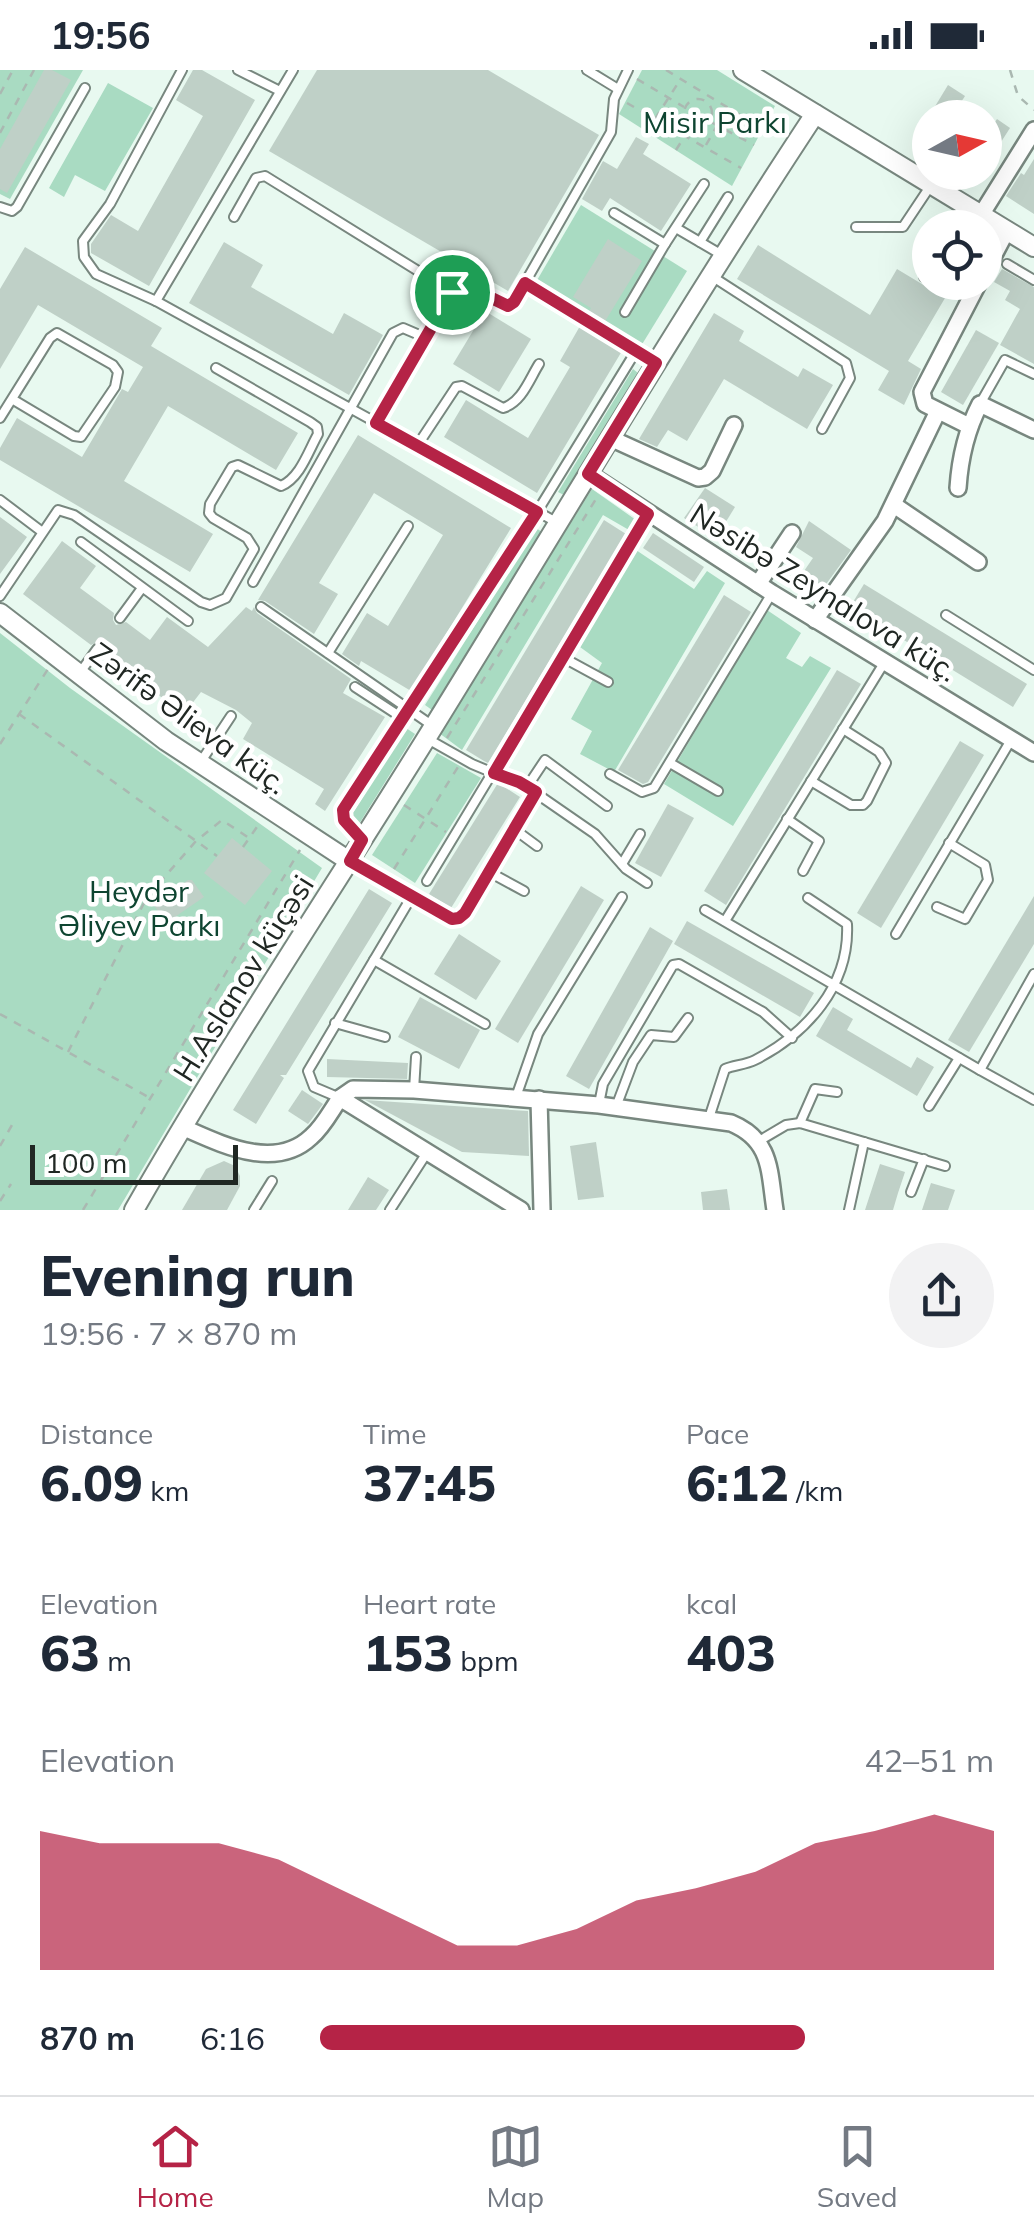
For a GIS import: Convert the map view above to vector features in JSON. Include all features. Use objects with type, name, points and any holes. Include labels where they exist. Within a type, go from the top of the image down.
[{"type":"street","points":[[743,70],[912,173]]},
{"type":"street","name":"H.Aslanov küçəsi","points":[[136,1209],[182,1126],[362,840],[435,734],[709,275],[815,114]]},
{"type":"street","points":[[983,210],[1034,130]]},
{"type":"street","points":[[937,190],[962,210]]},
{"type":"street","points":[[1002,229],[1034,246]]},
{"type":"street","points":[[1002,240],[1007,230]]},
{"type":"street","points":[[969,426],[925,404],[922,392],[970,300]]},
{"type":"street","points":[[958,488],[969,426],[980,404],[1034,430]]},
{"type":"street","points":[[815,620],[870,547],[938,411]]},
{"type":"street","points":[[610,438],[698,478],[706,477],[734,425]]},
{"type":"street","name":"Nəsibə Zeynalova küç.","points":[[588,474],[884,663],[1011,740],[1033,749]]},
{"type":"street","points":[[894,505],[978,562]]},
{"type":"street","points":[[765,589],[792,533]]},
{"type":"street","name":"Zərifə Əlieva küç.","points":[[0,613],[200,764],[350,861]]},
{"type":"street","points":[[182,1126],[236,1149],[277,1152],[310,1139],[340,1098],[361,1088],[516,1097],[710,1118],[739,1126],[759,1141],[768,1163],[776,1210]]},
{"type":"street","points":[[340,1098],[522,1210]]},
{"type":"street","points":[[539,1099],[542,1210]]},
{"type":"lane","points":[[182,70],[110,204],[83,241],[84,257],[96,274],[156,302],[558,523]]},
{"type":"lane","points":[[238,70],[280,91]]},
{"type":"lane","points":[[156,302],[293,70]]},
{"type":"lane","points":[[587,70],[618,89]]},
{"type":"lane","points":[[234,217],[256,178],[265,176],[452,292],[471,288],[508,306],[514,302],[611,132],[612,108],[628,70]]},
{"type":"lane","points":[[0,207],[12,211],[18,207],[86,88]]},
{"type":"lane","points":[[625,312],[704,184]]},
{"type":"lane","points":[[856,228],[904,226],[928,190]]},
{"type":"lane","points":[[700,242],[728,198]]},
{"type":"lane","points":[[614,213],[666,244]]},
{"type":"lane","points":[[676,228],[722,256]]},
{"type":"lane","points":[[1007,264],[1034,280]]},
{"type":"lane","points":[[709,275],[846,363],[850,378],[822,428]]},
{"type":"lane","points":[[525,283],[656,363]]},
{"type":"lane","points":[[376,423],[452,292]]},
{"type":"lane","points":[[252,582],[394,333],[403,328],[424,337]]},
{"type":"lane","points":[[0,418],[50,338],[57,333],[113,365],[118,372],[115,387],[81,437],[12,399]]},
{"type":"lane","points":[[362,840],[344,820],[343,810],[537,512],[636,351]]},
{"type":"lane","points":[[980,404],[1005,360],[1034,374]]},
{"type":"lane","points":[[417,446],[456,387],[462,386],[503,408],[518,398],[539,364]]},
{"type":"lane","points":[[0,596],[58,510],[201,602],[210,605],[226,598],[254,548],[247,538],[213,518],[210,504],[232,467],[238,465],[280,486],[287,485],[294,479],[318,427],[216,368]]},
{"type":"lane","points":[[0,500],[42,531]]},
{"type":"lane","points":[[426,881],[648,514]]},
{"type":"lane","points":[[328,653],[408,526]]},
{"type":"lane","points":[[81,542],[188,621]]},
{"type":"lane","points":[[120,618],[142,588]]},
{"type":"lane","points":[[610,774],[648,792],[670,763],[765,589]]},
{"type":"lane","points":[[261,607],[410,710],[435,734],[494,773],[531,790],[595,834],[647,884]]},
{"type":"lane","points":[[946,615],[1034,670]]},
{"type":"lane","points":[[79,674],[97,649]]},
{"type":"lane","points":[[562,657],[608,682]]},
{"type":"lane","points":[[725,922],[884,663]]},
{"type":"lane","points":[[354,687],[404,719]]},
{"type":"lane","points":[[200,764],[231,716]]},
{"type":"lane","points":[[811,781],[851,805],[867,801],[886,763],[879,752],[842,729]]},
{"type":"lane","points":[[896,934],[1011,740]]},
{"type":"lane","points":[[350,861],[452,919],[459,918],[514,828],[545,760],[608,806]]},
{"type":"lane","points":[[670,763],[718,791]]},
{"type":"lane","points":[[788,819],[819,841],[802,871]]},
{"type":"lane","points":[[514,828],[537,846]]},
{"type":"lane","points":[[622,864],[640,834]]},
{"type":"lane","points":[[937,907],[964,919],[988,880],[986,865],[950,843]]},
{"type":"lane","points":[[489,872],[524,891]]},
{"type":"lane","points":[[340,1098],[314,1087],[308,1076],[313,1060],[412,896]]},
{"type":"lane","points":[[516,1097],[538,1034],[622,897]]},
{"type":"lane","points":[[710,1118],[725,1069],[756,1060],[792,1038],[806,1027],[834,986],[842,968],[846,924],[808,898]]},
{"type":"lane","points":[[705,910],[1034,1100]]},
{"type":"lane","points":[[374,960],[485,1024]]},
{"type":"lane","points":[[598,1105],[603,1084],[673,965],[680,964],[764,1012],[792,1038]]},
{"type":"lane","points":[[980,1070],[1034,974]]},
{"type":"lane","points":[[616,1107],[633,1062],[651,1035],[674,1038],[688,1018]]},
{"type":"lane","points":[[336,1023],[385,1037]]},
{"type":"lane","points":[[414,1090],[416,1057]]},
{"type":"lane","points":[[929,1106],[959,1058]]},
{"type":"lane","points":[[800,1123],[815,1089],[837,1092]]},
{"type":"lane","points":[[759,1141],[786,1124],[800,1123],[945,1166]]},
{"type":"lane","points":[[849,1210],[864,1142]]},
{"type":"lane","points":[[390,1210],[428,1151]]},
{"type":"lane","points":[[912,1192],[924,1159]]},
{"type":"lane","points":[[254,1210],[272,1181]]},
{"type":"path","points":[[0,94],[13,70]]},
{"type":"path","points":[[0,133],[34,70]]},
{"type":"path","points":[[666,70],[763,129]]},
{"type":"path","points":[[1010,70],[1018,96],[1034,110]]},
{"type":"path","points":[[637,79],[685,107]]},
{"type":"path","points":[[656,119],[680,79]]},
{"type":"path","points":[[685,107],[695,99],[708,102],[709,121]]},
{"type":"path","points":[[626,102],[742,168]]},
{"type":"path","points":[[685,107],[686,120],[692,124],[698,126],[709,121],[754,145]]},
{"type":"path","points":[[705,147],[727,107]]},
{"type":"path","points":[[676,150],[692,124]]},
{"type":"path","points":[[435,734],[599,494]]},
{"type":"path","points":[[0,744],[56,655]]},
{"type":"path","points":[[19,714],[217,856]]},
{"type":"path","points":[[394,870],[458,766]]},
{"type":"path","points":[[404,805],[447,832]]},
{"type":"path","points":[[242,847],[269,811]]},
{"type":"path","points":[[68,1052],[147,897],[196,841],[222,820],[249,838]]},
{"type":"path","points":[[83,1210],[310,836]]},
{"type":"path","points":[[0,1014],[150,1098]]},
{"type":"path","points":[[0,1146],[12,1125]]},
{"type":"path","points":[[0,1201],[11,1184]]},
{"type":"green space","points":[[0,70],[83,70],[10,199],[0,194]]},
{"type":"green space","name":"Misir Parkı","points":[[642,70],[717,70],[775,106],[732,186],[619,114]]},
{"type":"green space","points":[[108,83],[153,108],[105,191],[75,175],[64,197],[49,188]]},
{"type":"green space","points":[[581,205],[687,271],[641,346],[536,282]]},
{"type":"green space","points":[[633,369],[638,373],[564,495],[558,492]]},
{"type":"green space","points":[[592,489],[636,520],[629,530],[603,515],[462,750],[439,733]]},
{"type":"green space","points":[[536,528],[542,532],[432,710],[425,705]]},
{"type":"green space","points":[[636,550],[694,589],[707,571],[725,583],[614,772],[580,754],[592,731],[571,719],[602,663],[580,647]]},
{"type":"green space","points":[[767,610],[801,633],[786,658],[802,667],[810,656],[831,668],[733,826],[664,784]]},
{"type":"green space","name":"Heydər Əliyev Parkı","points":[[0,633],[70,688],[322,868],[118,1210],[0,1210]]},
{"type":"green space","points":[[406,728],[415,734],[359,824],[351,816]]},
{"type":"green space","points":[[437,753],[481,778],[415,883],[372,855]]},
{"type":"building","points":[[44,70],[71,80],[7,193],[0,189],[0,149]]},
{"type":"building","points":[[193,70],[202,70],[255,100],[149,286],[91,253],[91,244],[111,215],[138,231],[203,116],[176,100]]},
{"type":"building","points":[[317,70],[488,70],[599,135],[508,291],[269,151]]},
{"type":"building","points":[[948,85],[965,96],[962,100],[939,100]]},
{"type":"building","points":[[1002,122],[1010,128],[1002,140]]},
{"type":"building","points":[[636,137],[649,144],[643,154],[691,184],[661,231],[610,198],[602,211],[582,199],[603,161],[617,169]]},
{"type":"building","points":[[1034,159],[1034,214],[1006,196]]},
{"type":"building","points":[[608,239],[642,261],[604,323],[588,313],[591,308],[573,297]]},
{"type":"building","points":[[224,242],[263,265],[251,287],[333,334],[344,313],[383,335],[349,395],[189,303]]},
{"type":"building","points":[[758,245],[870,315],[897,269],[912,278],[912,300],[944,300],[908,361],[921,369],[904,405],[878,390],[889,371],[737,279]]},
{"type":"building","points":[[25,247],[162,328],[151,346],[298,433],[276,470],[168,406],[124,481],[213,534],[190,572],[0,460],[0,448],[17,418],[82,457],[122,389],[128,392],[143,367],[38,305],[0,369],[0,289]]},
{"type":"building","points":[[1002,269],[1034,287],[1034,364],[1000,345],[1020,309],[1005,300],[1010,291],[1002,286]]},
{"type":"building","points":[[485,311],[531,339],[499,392],[453,364]]},
{"type":"building","points":[[714,313],[744,331],[739,341],[798,377],[803,368],[833,385],[807,429],[724,379],[687,441],[668,430],[657,447],[639,439]]},
{"type":"building","points":[[580,326],[622,351],[537,493],[444,437],[466,400],[528,438],[570,367],[560,361]]},
{"type":"building","points":[[976,330],[999,343],[963,405],[941,392]]},
{"type":"building","points":[[358,435],[511,528],[411,691],[342,654],[367,613],[388,626],[443,535],[374,493],[319,583],[338,594],[314,634],[258,600]]},
{"type":"building","points":[[705,488],[735,507],[716,538],[684,518]]},
{"type":"building","points":[[0,517],[27,537],[0,574]]},
{"type":"building","points":[[604,520],[626,534],[488,763],[466,750]]},
{"type":"building","points":[[809,521],[851,550],[816,598],[795,584],[813,558],[796,547]]},
{"type":"building","points":[[653,533],[704,567],[694,582],[643,548]]},
{"type":"building","points":[[62,541],[96,566],[80,588],[114,613],[116,625],[126,622],[150,640],[167,617],[208,647],[246,607],[252,611],[254,607],[257,613],[351,679],[343,693],[385,717],[325,811],[315,804],[324,789],[243,739],[252,723],[236,710],[201,692],[184,714],[103,654],[102,644],[91,645],[23,594]]},
{"type":"building","points":[[864,584],[1027,684],[1013,707],[850,607]]},
{"type":"building","points":[[724,595],[751,612],[648,782],[643,784],[618,770]]},
{"type":"building","points":[[837,670],[861,684],[726,905],[704,891]]},
{"type":"building","points":[[960,741],[984,755],[881,928],[857,913]]},
{"type":"building","points":[[498,783],[520,797],[451,908],[429,894]]},
{"type":"building","points":[[668,804],[694,818],[661,877],[635,863]]},
{"type":"building","points":[[232,838],[272,871],[245,905],[204,873]]},
{"type":"building","points":[[188,880],[204,897],[166,923],[153,904]]},
{"type":"building","points":[[581,886],[604,900],[518,1043],[495,1029]]},
{"type":"building","points":[[369,889],[392,903],[286,1075],[280,1075],[284,1078],[256,1124],[233,1110]]},
{"type":"building","points":[[1034,896],[1034,944],[969,1052],[948,1040]]},
{"type":"building","points":[[687,921],[814,993],[800,1017],[674,944]]},
{"type":"building","points":[[650,927],[673,941],[589,1089],[566,1076]]},
{"type":"building","points":[[459,934],[501,961],[476,1000],[434,974]]},
{"type":"building","points":[[420,997],[480,1030],[459,1069],[398,1037]]},
{"type":"building","points":[[833,1007],[853,1019],[847,1030],[911,1068],[917,1057],[934,1067],[917,1096],[816,1036]]},
{"type":"building","points":[[327,1059],[408,1063],[407,1079],[327,1077]]},
{"type":"building","points":[[302,1090],[323,1104],[308,1124],[288,1111]]},
{"type":"building","points":[[365,1100],[528,1111],[529,1156],[462,1152]]},
{"type":"building","points":[[596,1142],[604,1197],[578,1200],[570,1146]]},
{"type":"building","points":[[224,1161],[235,1166],[240,1176],[240,1186],[227,1210],[182,1210],[206,1169]]},
{"type":"building","points":[[880,1164],[905,1172],[893,1210],[865,1210]]},
{"type":"building","points":[[368,1177],[389,1190],[376,1210],[348,1210]]},
{"type":"building","points":[[931,1183],[955,1190],[948,1210],[922,1210]]},
{"type":"building","points":[[727,1189],[730,1210],[703,1210],[701,1192]]},
{"type":"route","points":[[525,283],[656,363],[588,474],[648,514],[494,773],[536,792],[465,913],[452,919],[350,861],[362,840],[342,816],[537,512],[376,423],[452,292],[471,288],[508,306],[525,283]]}]
